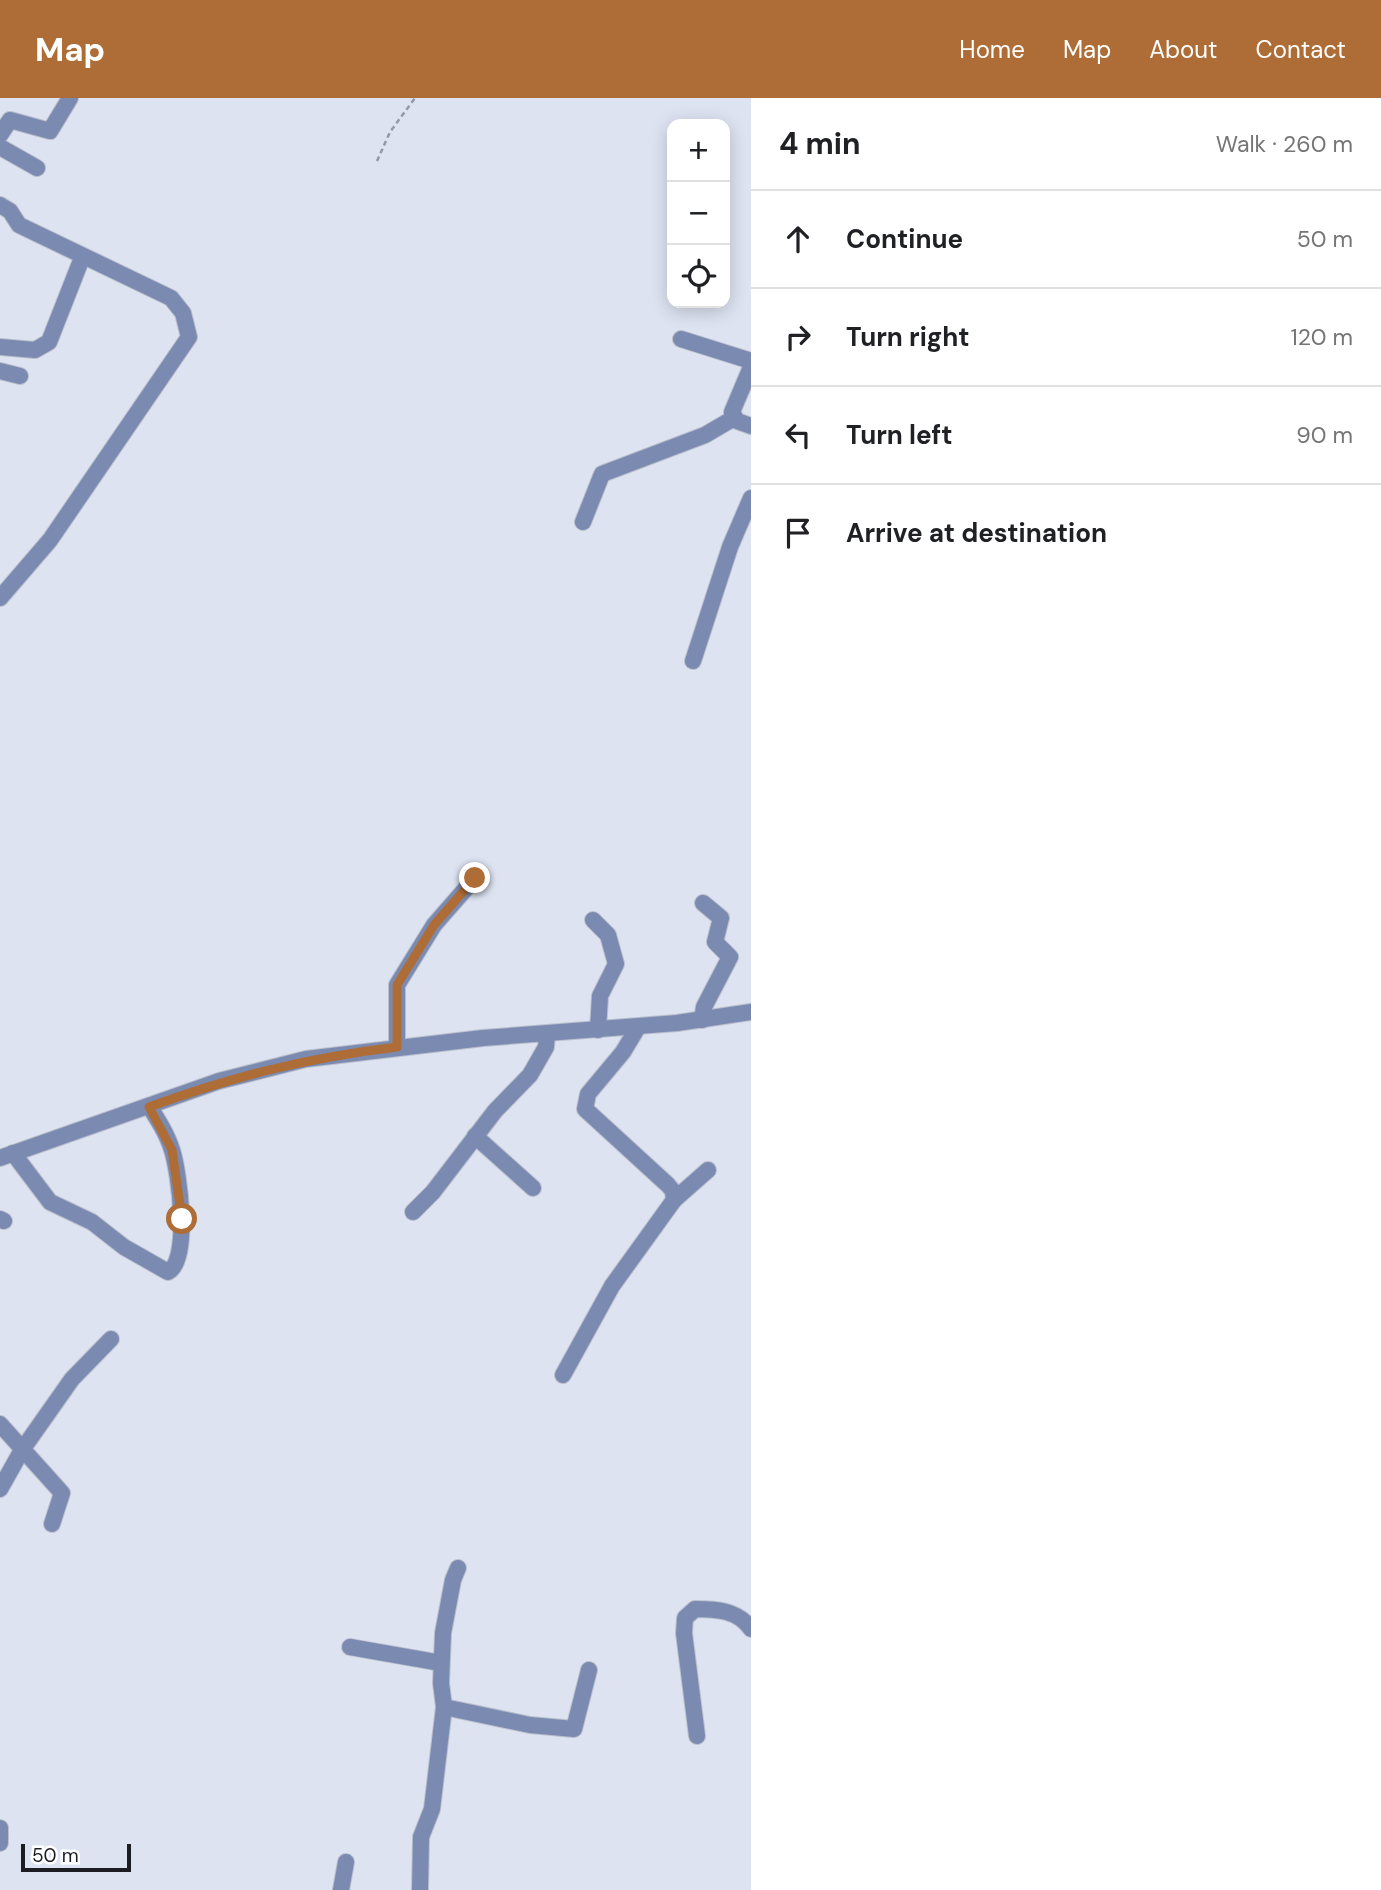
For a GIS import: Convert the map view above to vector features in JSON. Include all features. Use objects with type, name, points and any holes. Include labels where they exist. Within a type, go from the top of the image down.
[{"type":"street","points":[[0,135],[10,120],[50,131],[70,98]]},
{"type":"street","points":[[0,147],[37,168]]},
{"type":"street","points":[[0,205],[10,211],[19,225],[171,298],[183,313],[189,337],[50,540],[0,598]]},
{"type":"street","points":[[0,347],[35,350],[49,342],[80,263]]},
{"type":"street","points":[[681,339],[751,361]]},
{"type":"street","points":[[734,418],[734,403],[751,367]]},
{"type":"street","points":[[0,371],[20,376]]},
{"type":"street","points":[[734,418],[751,426]]},
{"type":"street","points":[[583,522],[602,474],[705,435],[734,418]]},
{"type":"street","points":[[693,661],[730,547],[751,498]]},
{"type":"street","points":[[397,1047],[397,985],[434,925],[475,878]]},
{"type":"street","points":[[702,1020],[704,1007],[730,957],[715,942],[721,918],[704,903]]},
{"type":"street","points":[[593,920],[608,935],[617,964],[600,996],[598,1030]]},
{"type":"street","points":[[149,1107],[172,1150],[181,1206],[177,1262],[168,1272],[124,1247],[92,1222],[50,1202],[7,1156],[149,1107],[259,1070],[306,1059],[397,1047],[638,1027],[751,1012]]},
{"type":"street","points":[[638,1027],[623,1052],[588,1094],[584,1109],[668,1185],[673,1191],[674,1200]]},
{"type":"street","points":[[413,1212],[433,1192],[475,1136],[530,1075],[545,1047],[547,1034]]},
{"type":"street","points":[[475,1136],[533,1188]]},
{"type":"street","points":[[564,1375],[611,1286],[674,1200],[708,1170]]},
{"type":"street","points":[[0,1489],[22,1450],[72,1379],[111,1339]]},
{"type":"street","points":[[0,1424],[62,1493],[52,1524]]},
{"type":"street","points":[[419,1890],[421,1837],[432,1809],[444,1707],[441,1663],[448,1601],[458,1568]]},
{"type":"street","points":[[697,1737],[684,1633],[685,1618],[695,1609],[727,1611],[739,1616],[751,1629]]},
{"type":"street","points":[[350,1647],[441,1663]]},
{"type":"street","points":[[444,1707],[530,1725],[574,1730],[589,1670]]},
{"type":"street","points":[[0,1828],[0,1843]]},
{"type":"street","points":[[341,1890],[346,1862]]},
{"type":"path","points":[[377,161],[390,132],[415,98]]},
{"type":"route","points":[[182,1219],[172,1150],[159,1121],[149,1107],[219,1081],[259,1070],[306,1059],[397,1047],[397,985],[434,925],[475,878]]}]
